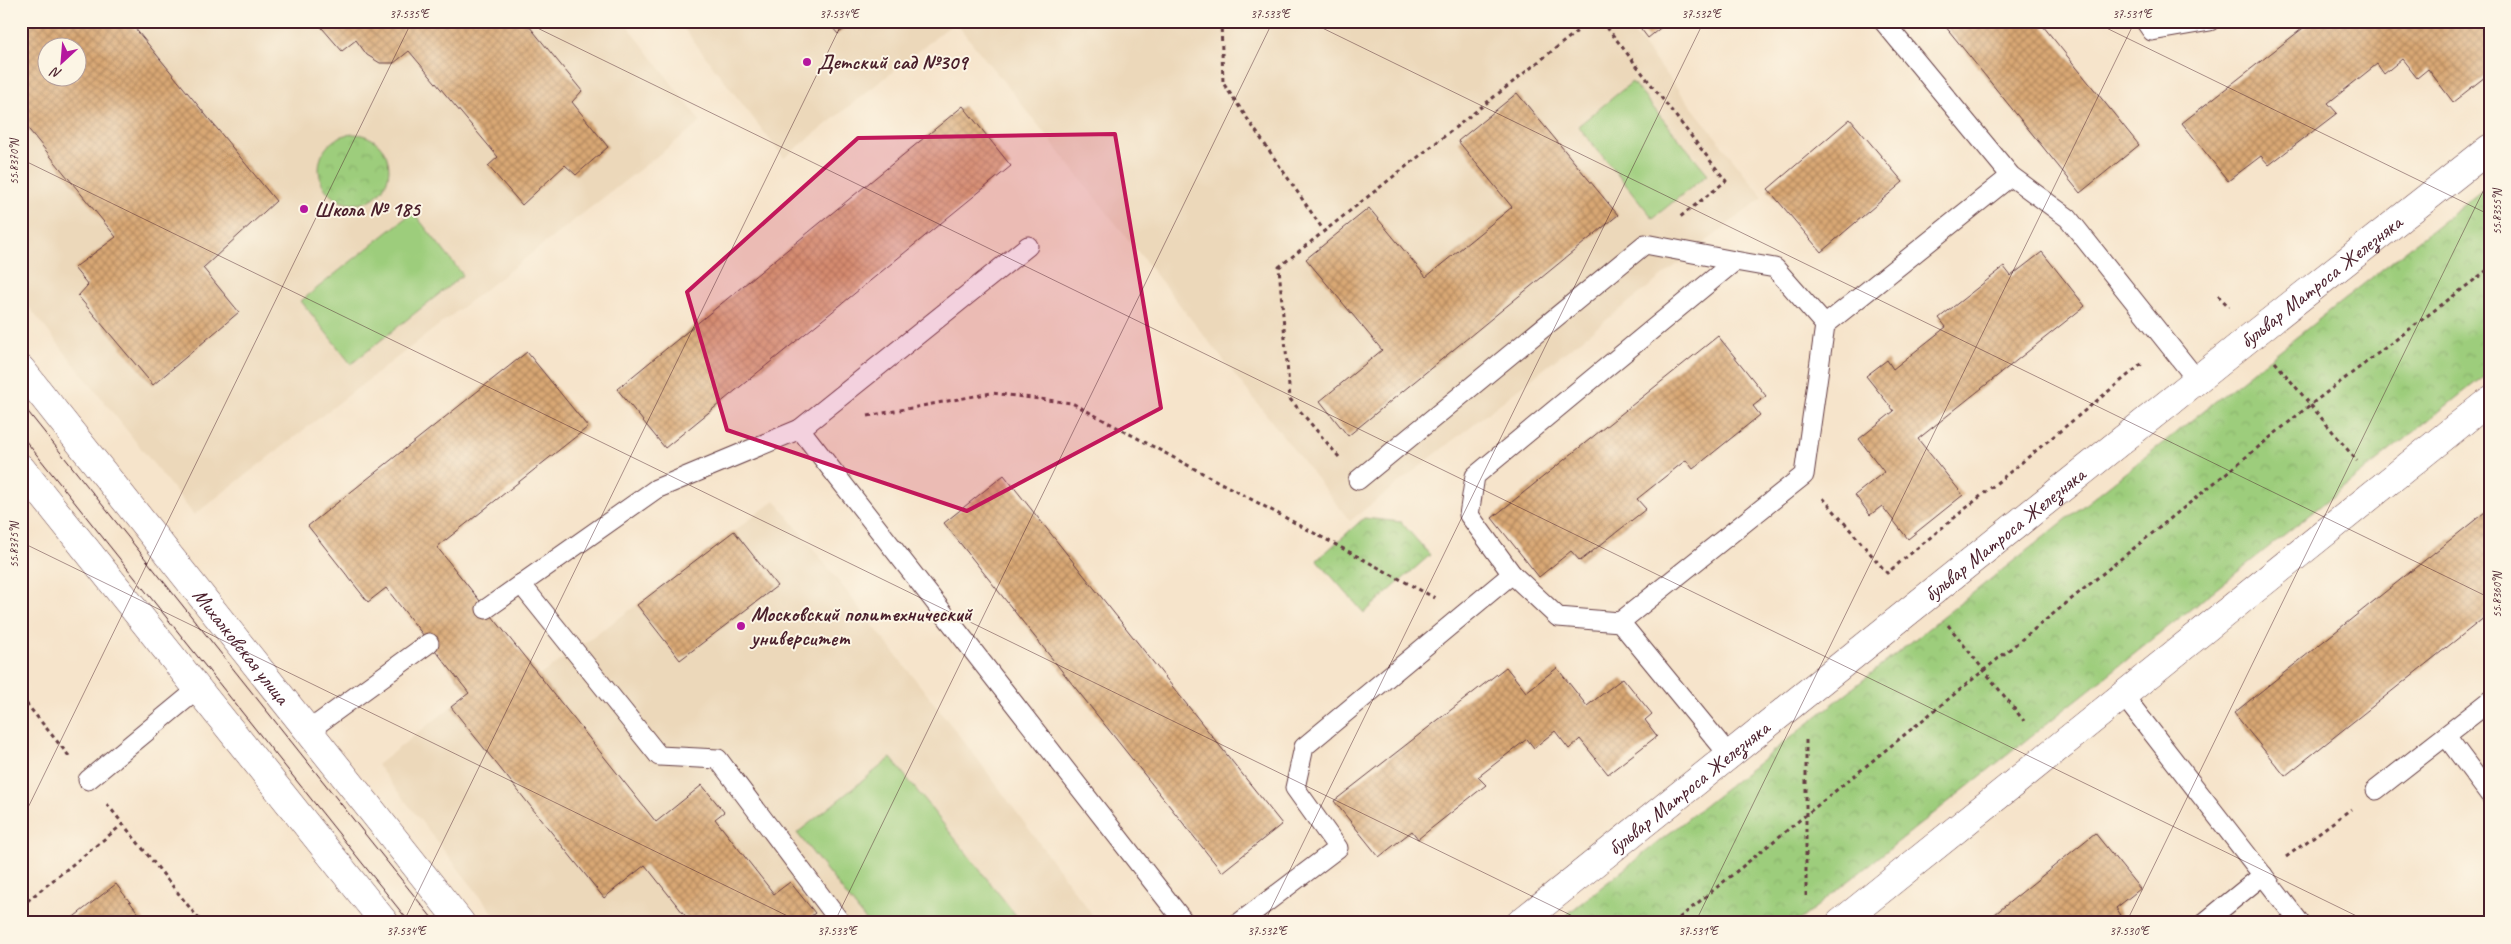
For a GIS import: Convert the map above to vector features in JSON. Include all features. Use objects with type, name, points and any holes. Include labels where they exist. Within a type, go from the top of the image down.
[{"type":"street","name":"бульвар Матроса Железняка","points":[[1520,923],[2197,380],[2490,148]]},
{"type":"street","name":"Михалковская улица","points":[[21,369],[461,923]]},
{"type":"street","points":[[1840,923],[2490,400]]},
{"type":"street","points":[[21,468],[385,923]]},
{"type":"lane","points":[[1883,21],[2011,176],[2068,218],[2197,380]]},
{"type":"lane","points":[[2145,21],[2152,31],[2210,21]]},
{"type":"lane","points":[[1735,261],[1475,476],[1469,515],[1512,574],[1558,617],[1620,622],[1804,475],[1825,325],[2011,176]]},
{"type":"lane","points":[[1358,480],[1645,244],[1775,268],[1825,325]]},
{"type":"lane","points":[[486,609],[656,489],[800,429],[1028,246]]},
{"type":"lane","points":[[800,429],[1185,923]]},
{"type":"lane","points":[[1239,923],[1338,848],[1295,788],[1304,747],[1512,574]]},
{"type":"lane","points":[[521,584],[659,756],[718,759],[841,923]]},
{"type":"lane","points":[[1620,622],[1729,755]]},
{"type":"lane","points":[[308,731],[429,643]]},
{"type":"lane","points":[[88,780],[198,689]]},
{"type":"lane","points":[[2123,695],[2300,923]]},
{"type":"lane","points":[[2376,790],[2490,701]]},
{"type":"lane","points":[[2446,736],[2490,795]]},
{"type":"lane","points":[[2204,923],[2263,875]]},
{"type":"path","points":[[1221,21],[1223,83],[1324,231]]},
{"type":"path","points":[[1358,480],[1290,399],[1279,267],[1590,21]]},
{"type":"path","points":[[1602,21],[1726,181],[1645,244]]},
{"type":"path","points":[[1673,923],[2310,404],[2490,268]]},
{"type":"path","points":[[1804,475],[1887,574],[2168,343]]},
{"type":"path","points":[[867,416],[991,393],[1072,403],[1464,614]]},
{"type":"path","points":[[2310,404],[2380,488]]},
{"type":"path","points":[[1946,623],[2024,721]]},
{"type":"path","points":[[21,697],[202,923]]},
{"type":"path","points":[[1806,736],[1806,897]]},
{"type":"path","points":[[2263,875],[2376,790]]},
{"type":"path","points":[[21,906],[123,824]]},
{"type":"highlighted area","points":[[1115,134],[1161,408],[967,511],[727,430],[687,292],[858,138]]},
{"type":"shaded area","name":"Школа № 185","points":[[21,21],[624,21],[701,122],[194,515],[21,297]]},
{"type":"shaded area","points":[[678,21],[1624,21],[1763,197],[1350,521],[955,22],[784,158]]},
{"type":"shaded area","name":"Московский политехнический университет","points":[[527,352],[588,427],[437,547],[539,676],[637,605],[775,500],[976,757],[1098,923],[501,923],[377,765],[469,693],[386,588],[368,602],[308,526]]},
{"type":"green space","points":[[1632,82],[1708,174],[1653,218],[1578,126]]},
{"type":"green space","points":[[354,134],[367,137],[379,144],[386,156],[389,169],[386,182],[379,194],[367,201],[354,204],[341,201],[329,194],[322,182],[319,169],[322,156],[329,144],[341,137]]},
{"type":"green space","points":[[2490,184],[2490,371],[1796,923],[1556,923]]},
{"type":"green space","points":[[413,212],[463,275],[351,364],[301,301]]},
{"type":"green space","points":[[1364,518],[1401,522],[1430,555],[1364,613],[1317,560]]},
{"type":"green space","points":[[891,758],[1022,923],[868,923],[797,833]]},
{"type":"building","points":[[21,21],[142,21],[134,27],[276,201],[203,268],[239,312],[153,385],[78,296],[88,285],[74,268],[116,237],[21,120]]},
{"type":"building","points":[[316,21],[525,21],[582,91],[572,102],[608,147],[576,175],[565,165],[522,205],[488,166],[498,157],[409,51],[394,63],[380,63],[367,55],[356,40],[342,51]]},
{"type":"building","points":[[827,21],[853,21],[838,34]]},
{"type":"building","points":[[1635,21],[1669,21],[1648,38]]},
{"type":"building","points":[[1941,21],[2039,21],[2139,145],[2080,193]]},
{"type":"building","points":[[2312,21],[2438,21],[2441,25],[2446,21],[2482,21],[2490,31],[2490,73],[2453,102],[2428,69],[2417,78],[2402,59],[2384,74],[2377,64],[2328,103],[2337,113],[2269,165],[2261,156],[2228,181],[2182,123]]},
{"type":"building","points":[[1517,93],[1618,215],[1348,436],[1320,401],[1382,350],[1306,259],[1369,208],[1426,277],[1512,207],[1458,141]]},
{"type":"building","points":[[963,106],[1011,166],[665,448],[617,389]]},
{"type":"building","points":[[1850,119],[1903,182],[1821,252],[1768,189]]},
{"type":"building","points":[[2042,252],[2085,306],[1918,439],[1963,495],[1908,539],[1882,506],[1870,515],[1855,495],[1884,472],[1859,439],[1894,411],[1866,376],[1887,360],[1893,369],[1946,327],[1939,318],[2004,267],[2011,276]]},
{"type":"building","points":[[1718,336],[1766,396],[1753,406],[1760,415],[1693,469],[1686,460],[1637,499],[1646,509],[1580,561],[1571,551],[1539,577],[1492,518]]},
{"type":"building","points":[[527,352],[588,427],[437,547],[656,822],[702,785],[724,812],[715,819],[774,894],[790,882],[815,913],[803,923],[691,923],[645,865],[604,898],[451,707],[469,693],[386,588],[368,602],[308,526]]},
{"type":"building","points":[[1004,475],[1282,824],[1222,872],[944,523]]},
{"type":"building","points":[[2490,508],[2490,613],[2285,776],[2234,713]]},
{"type":"building","points":[[734,531],[777,586],[680,660],[637,605]]},
{"type":"building","points":[[1506,667],[1526,692],[1557,668],[1587,706],[1623,678],[1652,714],[1645,720],[1657,736],[1608,774],[1580,739],[1569,749],[1555,731],[1534,748],[1527,739],[1478,777],[1486,785],[1418,839],[1412,831],[1379,857],[1334,801]]},
{"type":"building","points":[[2095,833],[2140,889],[2116,908],[2121,915],[2111,923],[1984,923]]},
{"type":"building","points":[[116,884],[146,923],[66,923]]},
{"type":"tram line","points":[[21,403],[436,923]]},
{"type":"tram line","points":[[21,435],[410,923]]},
{"type":"place","name":"Детский сад №309","points":[[807,62]]},
{"type":"place","name":"Школа № 185","points":[[304,209]]},
{"type":"place","name":"Московский политехнический университет","points":[[741,626]]}]
